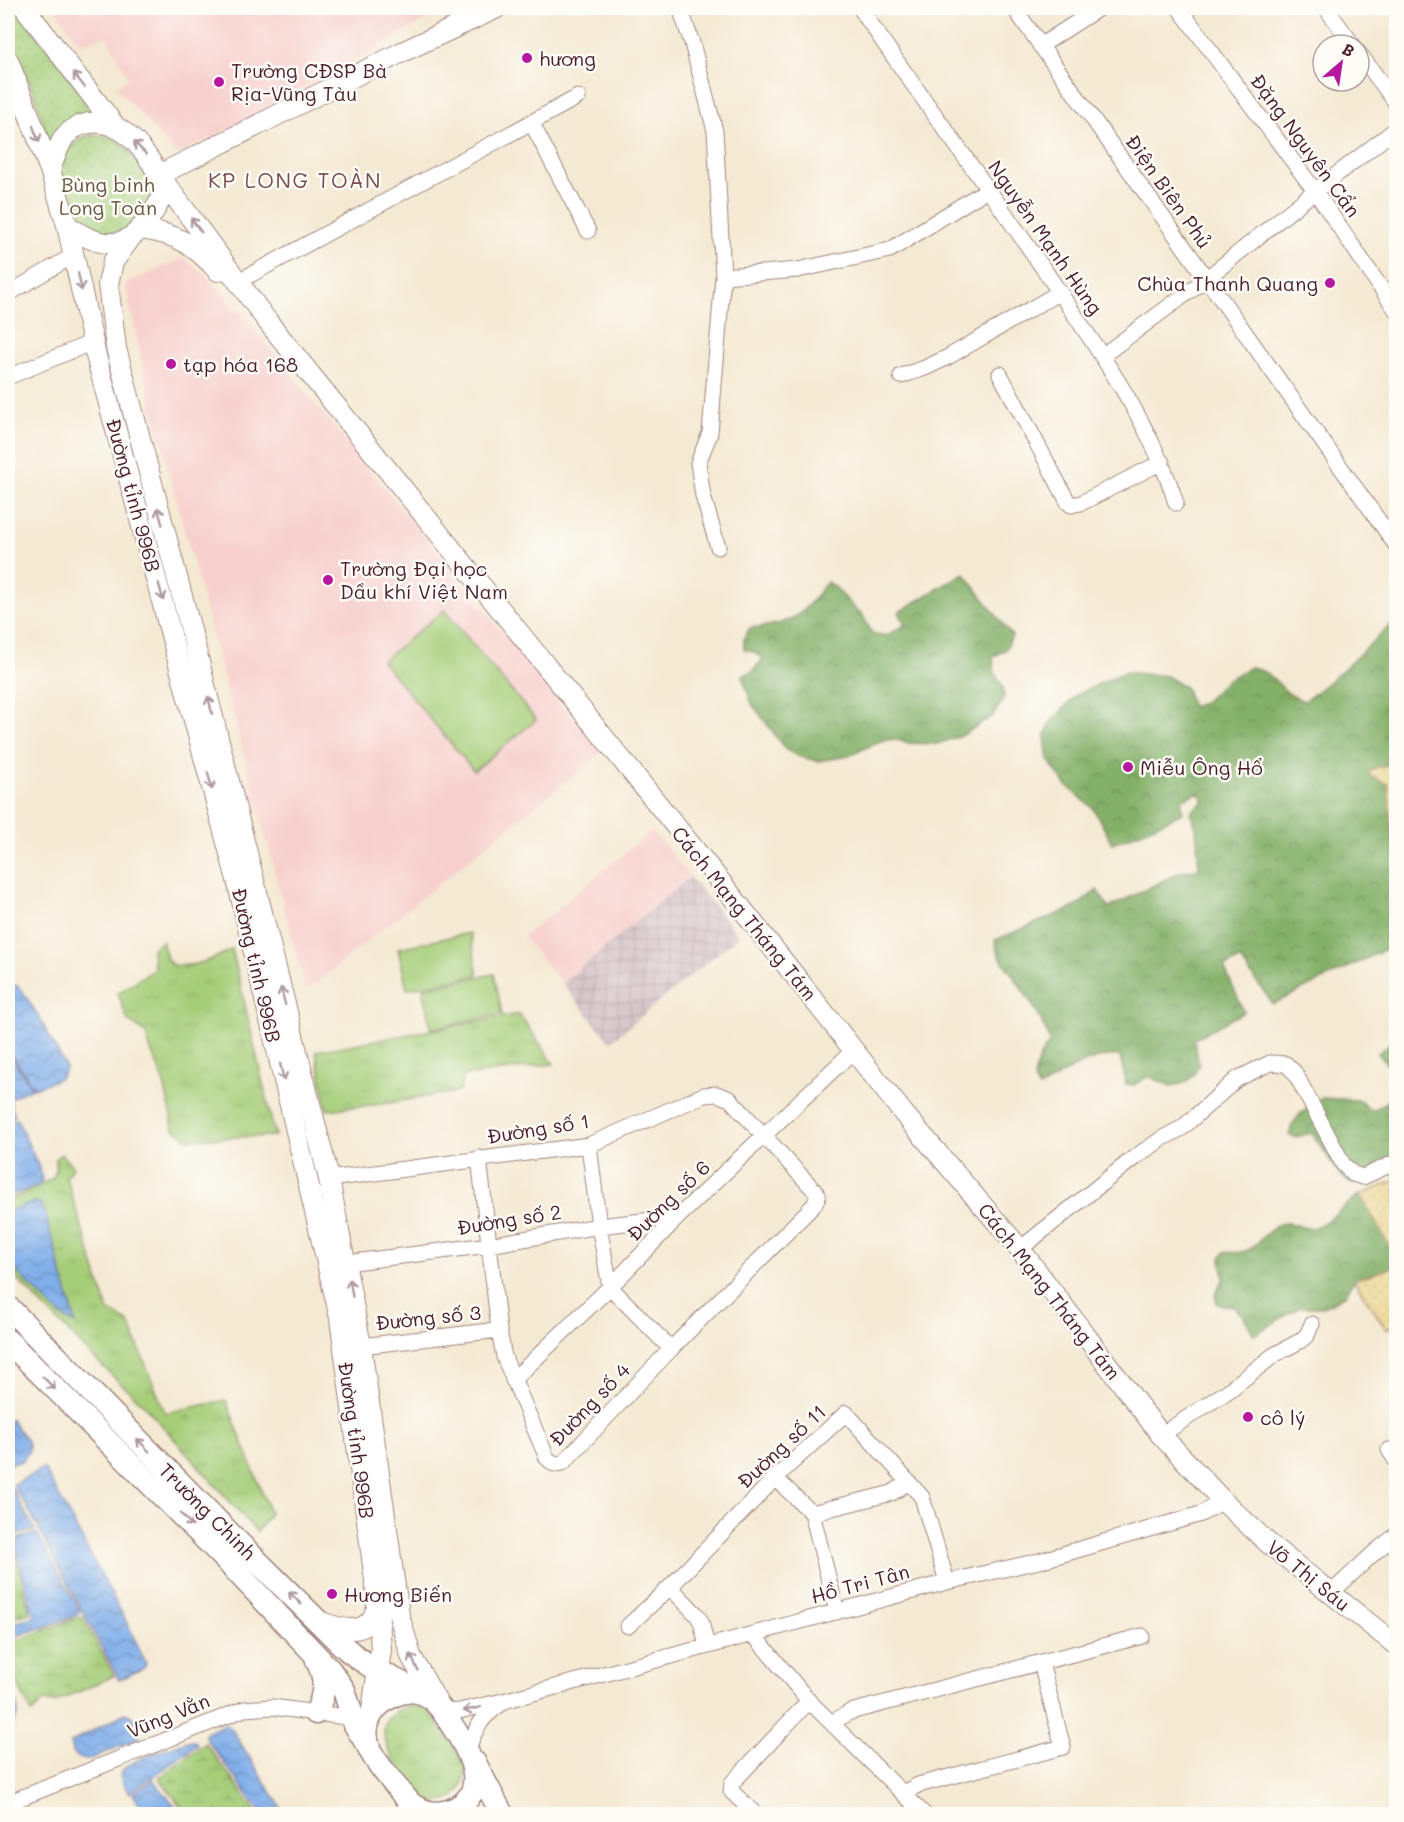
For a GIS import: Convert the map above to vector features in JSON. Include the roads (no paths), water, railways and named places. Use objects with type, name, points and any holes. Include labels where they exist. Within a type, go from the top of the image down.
[{"type":"highway","name":"Trường Chinh","points":[[8,1307],[351,1654],[378,1671],[425,1694]]},
{"type":"highway","name":"Trường Chinh","points":[[8,1341],[312,1648],[338,1679],[362,1717],[359,1733],[418,1813]]},
{"type":"highway","points":[[312,1648],[325,1682],[324,1693],[316,1713]]},
{"type":"highway","points":[[362,1717],[388,1696],[406,1691],[425,1694],[444,1712],[468,1749],[502,1815]]},
{"type":"highway","points":[[418,1813],[443,1813],[465,1806],[475,1780],[468,1749]]},
{"type":"main road","points":[[25,8],[115,126]]},
{"type":"main road","points":[[8,60],[50,170],[67,225],[79,234],[100,241],[119,243],[135,235],[149,219],[162,184],[402,52],[497,8]]},
{"type":"main road","points":[[50,170],[65,137],[74,128],[98,122],[115,126],[126,133],[148,156],[162,184]]},
{"type":"main road","name":"Cách Mạng Tháng Tám","points":[[162,184],[239,281],[268,322],[904,1114],[1020,1249],[1161,1435],[1223,1502]]},
{"type":"main road","name":"Đường tỉnh 996B","points":[[67,225],[94,347],[329,1179],[361,1346],[399,1615],[411,1656],[425,1684],[444,1712]]},
{"type":"main road","name":"Cách Mạng Tháng Tám","points":[[135,235],[172,235],[188,243],[203,255],[268,322]]},
{"type":"main road","name":"Đường tỉnh 996B","points":[[135,235],[113,262],[108,284],[116,348],[245,879],[340,1318],[378,1603],[381,1650],[378,1671],[362,1717]]},
{"type":"main road","points":[[94,347],[116,348]]},
{"type":"main road","name":"Võ Thị Sáu","points":[[1223,1502],[1268,1543],[1396,1646]]},
{"type":"main road","points":[[318,1621],[339,1629],[361,1628],[372,1618],[378,1603]]},
{"type":"street","points":[[680,8],[692,43],[715,131],[723,276],[710,433],[698,463],[703,496],[718,547]]},
{"type":"street","name":"Nguyễn Mạnh Hùng","points":[[860,8],[1060,292],[1102,356],[1162,462],[1176,503]]},
{"type":"street","name":"Điện Biên Phủ","points":[[1014,8],[1396,545]]},
{"type":"street","points":[[1040,45],[1099,8]]},
{"type":"street","name":"Đặng Nguyên Cẩn","points":[[1179,8],[1314,191],[1396,309]]},
{"type":"street","points":[[1326,8],[1344,33]]},
{"type":"street","points":[[1371,69],[1396,103]]},
{"type":"street","points":[[239,281],[578,97]]},
{"type":"street","points":[[531,122],[588,231]]},
{"type":"street","points":[[1102,356],[1206,279],[1314,191],[1396,129]]},
{"type":"street","points":[[723,276],[798,270],[890,250],[988,189]]},
{"type":"street","points":[[8,294],[74,255]]},
{"type":"street","points":[[901,376],[948,357],[1060,292]]},
{"type":"street","points":[[8,377],[94,347]]},
{"type":"street","points":[[1000,374],[1071,505],[1081,504],[1162,462]]},
{"type":"street","name":"Đường số 6","points":[[513,1380],[610,1287],[678,1217],[765,1137],[854,1050]]},
{"type":"street","points":[[1020,1249],[1135,1157],[1182,1128],[1238,1079],[1270,1063],[1286,1064],[1295,1074],[1349,1171],[1363,1177],[1396,1162]]},
{"type":"street","name":"Đường số 1","points":[[329,1179],[589,1145],[704,1095],[717,1094],[730,1099],[765,1137]]},
{"type":"street","name":"Đường số 4","points":[[479,1158],[504,1358],[547,1458],[554,1464],[563,1463],[671,1349],[814,1205],[818,1197],[816,1192],[765,1137]]},
{"type":"street","points":[[589,1145],[599,1226],[610,1287],[671,1349]]},
{"type":"street","name":"Đường số 2","points":[[346,1263],[489,1245],[599,1226],[678,1217]]},
{"type":"street","points":[[1161,1435],[1228,1391],[1274,1355],[1300,1341],[1307,1335],[1312,1324]]},
{"type":"street","name":"Đường số 3","points":[[361,1346],[499,1330]]},
{"type":"street","name":"Đường số 11","points":[[628,1626],[670,1587],[775,1478],[846,1413],[922,1497],[946,1582]]},
{"type":"street","points":[[775,1478],[812,1513],[837,1612]]},
{"type":"street","points":[[812,1513],[892,1493],[909,1482]]},
{"type":"street","name":"Hồ Tri Tân","points":[[444,1712],[459,1711],[507,1700],[946,1582],[1039,1561],[1201,1514],[1223,1502]]},
{"type":"street","points":[[1331,1593],[1396,1534]]},
{"type":"street","points":[[670,1587],[698,1615],[706,1646]]},
{"type":"street","points":[[753,1634],[809,1701],[924,1815]]},
{"type":"street","points":[[832,1722],[850,1712],[1142,1636]]},
{"type":"street","points":[[903,1793],[918,1785],[1063,1747],[1041,1663]]},
{"type":"street","points":[[468,1749],[481,1720],[507,1700]]},
{"type":"street","points":[[755,1815],[731,1791],[732,1783],[809,1701]]},
{"type":"street","name":"Vũng Vằn","points":[[8,1803],[244,1709],[272,1707],[362,1717]]},
{"type":"water","points":[[15,985],[34,1009],[66,1068],[60,1078],[34,1088],[8,1050],[8,990]]},
{"type":"water","points":[[8,1052],[32,1088],[11,1098],[10,1102],[15,1116],[8,1121]]},
{"type":"water","points":[[17,1119],[40,1170],[42,1180],[38,1186],[8,1196],[8,1124]]},
{"type":"water","points":[[35,1202],[40,1203],[45,1213],[76,1324],[61,1316],[8,1263],[8,1211]]},
{"type":"water","points":[[11,1419],[25,1438],[29,1451],[22,1461],[8,1465],[8,1421]]},
{"type":"water","points":[[44,1468],[129,1627],[146,1664],[144,1668],[119,1680],[30,1512],[15,1489],[14,1484]]},
{"type":"water","points":[[8,1482],[35,1530],[15,1535],[8,1514]]},
{"type":"water","points":[[37,1533],[80,1611],[73,1617],[8,1639],[8,1625],[34,1617],[14,1540]]},
{"type":"water","points":[[9,1692],[14,1697],[18,1713],[8,1734]]},
{"type":"water","points":[[125,1713],[137,1722],[139,1738],[88,1760],[73,1753],[70,1743]]},
{"type":"water","points":[[225,1724],[231,1728],[285,1814],[262,1814],[207,1740],[206,1733]]},
{"type":"water","points":[[187,1741],[195,1741],[197,1745],[130,1793],[128,1791],[121,1778],[125,1768],[141,1759]]},
{"type":"water","points":[[153,1780],[182,1814],[145,1814],[133,1794]]},
{"type":"place","name":"hương","points":[[527,58]]},
{"type":"place","name":"Trường CĐSP Bà Rịa-Vũng Tàu","points":[[219,82]]},
{"type":"place","name":"Chùa Thanh Quang","points":[[1330,283]]},
{"type":"place","name":"tạp hóa 168","points":[[171,364]]},
{"type":"place","name":"Trường Đại học Dầu khí Việt Nam","points":[[328,580]]},
{"type":"place","name":"Miễu Ông Hổ","points":[[1128,767]]},
{"type":"place","name":"cô lý","points":[[1248,1417]]},
{"type":"place","name":"Hương Biển","points":[[332,1594]]},
{"type":"district","name":"KP LONG TOÀN","points":[[295,179]]},
{"type":"park label","name":"Bùng binh Long Toàn","points":[[108,196]]}]
